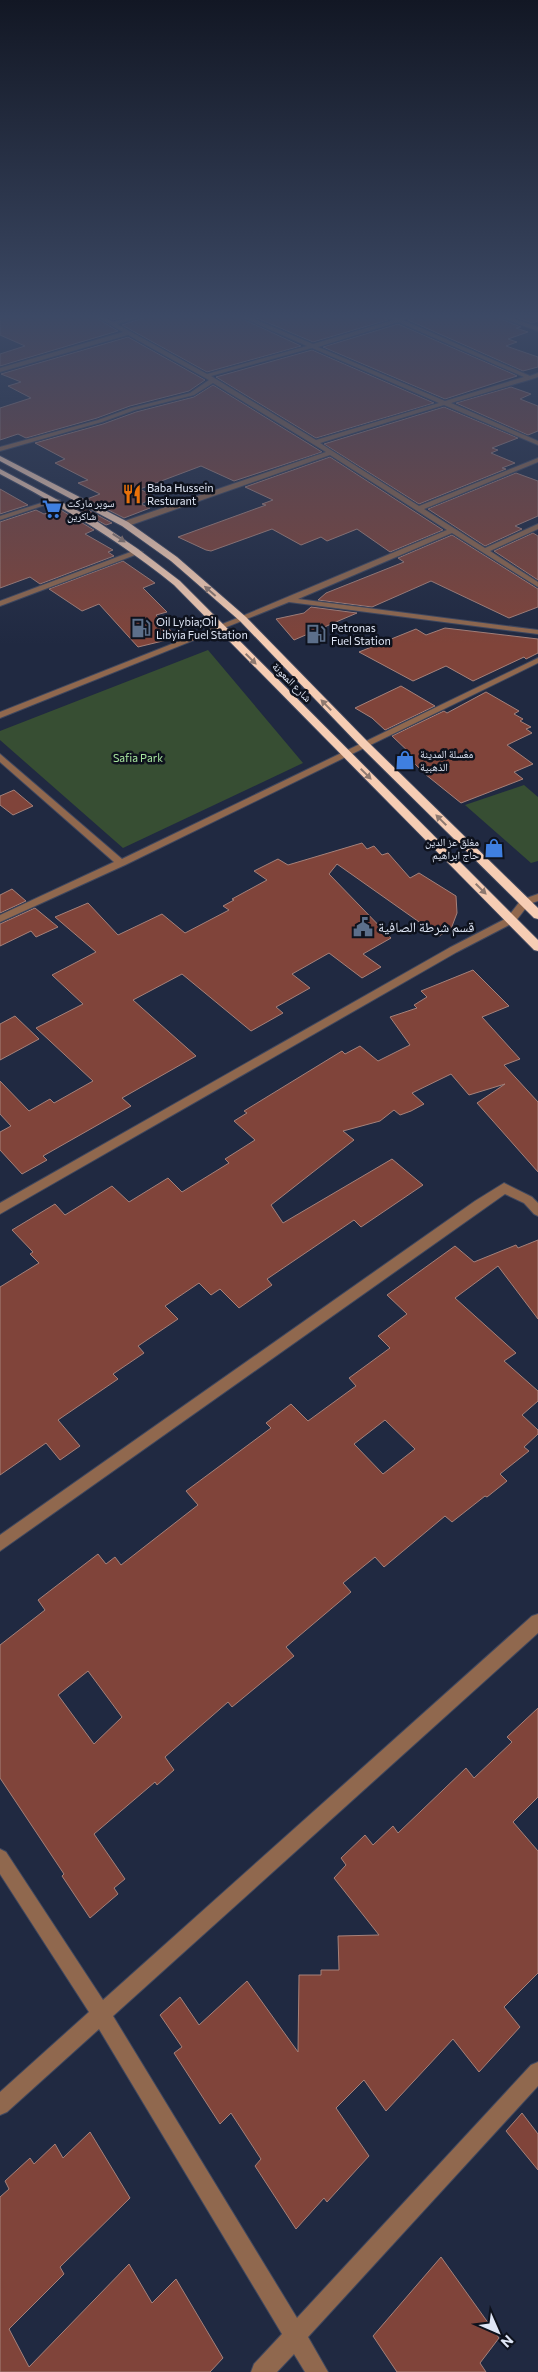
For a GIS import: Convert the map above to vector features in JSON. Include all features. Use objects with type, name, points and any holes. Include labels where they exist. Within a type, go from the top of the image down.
[{"type":"highway","name":"شارع المعونة","points":[[0,458],[125,524],[174,559],[243,619],[364,744],[538,915]]},
{"type":"highway","name":"شارع المعونة","points":[[0,471],[56,500],[139,552],[177,583],[538,947]]},
{"type":"street","points":[[0,449],[90,424]]},
{"type":"street","points":[[285,424],[538,585]]},
{"type":"street","points":[[315,442],[377,424]]},
{"type":"street","points":[[493,424],[538,444]]},
{"type":"street","points":[[125,524],[331,452]]},
{"type":"street","points":[[418,509],[538,460]]},
{"type":"street","points":[[0,518],[56,500]]},
{"type":"street","points":[[484,551],[538,526]]},
{"type":"street","points":[[0,715],[290,600],[453,530]]},
{"type":"street","points":[[0,604],[139,552]]},
{"type":"street","points":[[290,600],[538,632]]},
{"type":"street","points":[[0,919],[121,863],[538,660]]},
{"type":"street","points":[[0,757],[121,863]]},
{"type":"street","points":[[0,1209],[453,950],[512,920],[525,902],[538,897]]},
{"type":"street","points":[[0,1544],[504,1188],[528,1200],[538,1211]]},
{"type":"street","points":[[0,2105],[538,1622]]},
{"type":"street","points":[[0,1858],[101,2014],[294,2338],[317,2372]]},
{"type":"street","points":[[262,2372],[538,2072]]},
{"type":"green space","name":"Safia Park","points":[[208,650],[303,763],[123,848],[0,740],[0,731]]},
{"type":"green space","points":[[524,785],[538,797],[538,861],[531,863],[465,805]]},
{"type":"building","points":[[0,424],[77,424],[26,438],[18,434],[0,440]]},
{"type":"building","points":[[103,424],[276,424],[322,452],[234,481],[201,466],[140,489],[155,497],[141,504],[150,508],[124,518],[87,499],[100,494],[78,483],[88,480],[55,463],[65,459],[35,443]]},
{"type":"building","points":[[293,424],[364,424],[316,438]]},
{"type":"building","points":[[390,424],[484,424],[518,438],[492,448],[498,450],[491,453],[515,463],[502,468],[506,469],[419,504],[324,444]]},
{"type":"building","points":[[503,424],[538,424],[538,431],[528,435]]},
{"type":"building","points":[[330,457],[443,530],[390,552],[357,529],[327,541],[321,537],[301,545],[272,529],[211,551],[178,537],[266,505],[262,504],[273,500],[245,487]]},
{"type":"building","points":[[516,473],[538,481],[538,516],[515,526],[522,529],[485,546],[428,509]]},
{"type":"building","points":[[0,489],[28,505],[0,514]]},
{"type":"building","points":[[75,503],[112,523],[106,525],[70,505]]},
{"type":"building","points":[[59,509],[94,530],[85,534],[113,550],[108,552],[114,556],[40,584],[30,577],[0,588],[0,522],[36,510],[44,514]]},
{"type":"building","points":[[533,533],[538,536],[538,580],[494,551]]},
{"type":"building","points":[[452,535],[538,589],[538,607],[509,618],[431,581],[372,607],[318,600],[326,593],[404,562],[398,558]]},
{"type":"building","points":[[123,561],[155,583],[143,588],[167,612],[156,615],[174,634],[168,636],[171,639],[138,647],[99,604],[82,611],[49,589]]},
{"type":"building","points":[[311,607],[357,613],[294,640],[276,619],[304,613]]},
{"type":"building","points":[[445,628],[538,639],[538,653],[526,659],[524,657],[473,681],[446,666],[413,681],[359,652],[416,629],[426,635]]},
{"type":"building","points":[[401,686],[435,706],[385,730],[372,718],[355,708]]},
{"type":"building","points":[[486,692],[519,711],[514,714],[523,719],[520,721],[531,727],[526,729],[532,733],[507,745],[533,764],[514,772],[523,779],[461,803],[420,770],[408,757],[412,755],[392,736],[444,711],[447,713]]},
{"type":"building","points":[[14,790],[33,806],[13,815],[0,805],[0,796]]},
{"type":"building","points":[[362,843],[367,849],[374,846],[382,855],[388,853],[410,878],[419,873],[456,896],[457,913],[451,929],[439,936],[337,864],[329,874],[391,938],[363,954],[381,967],[362,978],[329,953],[292,974],[310,988],[276,1007],[283,1013],[251,1031],[182,974],[133,1000],[196,1056],[122,1098],[131,1106],[43,1156],[47,1160],[22,1174],[0,1150],[0,1132],[11,1126],[0,1114],[0,1081],[29,1111],[50,1099],[54,1103],[93,1081],[36,1028],[83,1004],[52,975],[96,952],[55,917],[88,903],[118,935],[162,914],[185,933],[229,910],[223,906],[267,880],[254,871],[278,859],[288,865]]},
{"type":"building","points":[[12,889],[26,901],[0,913],[0,895]]},
{"type":"building","points":[[35,908],[58,927],[36,937],[31,931],[0,946],[0,924]]},
{"type":"building","points":[[473,970],[509,1006],[482,1017],[520,1059],[504,1065],[538,1102],[538,1172],[477,1103],[505,1084],[469,1095],[451,1074],[412,1093],[424,1104],[411,1111],[400,1115],[394,1110],[380,1121],[343,1131],[354,1140],[271,1205],[283,1223],[392,1159],[423,1185],[361,1227],[354,1220],[267,1279],[272,1285],[239,1308],[220,1289],[211,1295],[199,1283],[165,1306],[178,1319],[138,1346],[144,1353],[113,1374],[118,1379],[58,1420],[80,1446],[60,1460],[46,1443],[0,1475],[0,1287],[39,1263],[30,1254],[33,1252],[12,1230],[55,1204],[65,1215],[112,1186],[129,1202],[168,1178],[182,1192],[229,1163],[225,1159],[255,1140],[234,1121],[247,1113],[244,1111],[342,1051],[345,1054],[360,1046],[378,1061],[410,1045],[390,1017],[417,1008],[414,1005],[427,997],[421,991]]},
{"type":"building","points":[[15,1016],[39,1039],[0,1060],[0,1024]]},
{"type":"building","points":[[538,1240],[538,1319],[498,1266],[455,1298],[516,1353],[504,1361],[538,1391],[538,1401],[522,1415],[538,1430],[538,1434],[524,1447],[529,1451],[500,1474],[507,1481],[452,1522],[445,1516],[384,1567],[375,1557],[343,1583],[351,1592],[286,1647],[294,1656],[232,1707],[228,1702],[165,1757],[174,1770],[157,1785],[155,1782],[94,1834],[125,1879],[114,1888],[118,1894],[90,1918],[62,1876],[64,1874],[0,1778],[0,1645],[45,1610],[38,1600],[98,1554],[106,1564],[115,1557],[121,1565],[198,1505],[186,1491],[271,1428],[266,1423],[291,1404],[308,1421],[356,1386],[349,1378],[390,1348],[378,1336],[407,1314],[387,1295],[455,1246],[474,1262],[516,1245],[518,1248]],"holes":[[[385,1420],[415,1449],[383,1474],[354,1444]],[[88,1671],[122,1717],[94,1744],[58,1695]]]},
{"type":"building","points":[[538,1708],[538,1797],[513,1822],[538,1851],[538,1973],[504,2007],[520,2027],[479,2072],[453,2039],[386,2111],[364,2080],[336,2108],[369,2156],[327,2202],[324,2198],[296,2229],[255,2166],[261,2159],[231,2113],[220,2124],[174,2053],[182,2047],[160,2015],[180,1997],[199,2025],[247,1981],[298,2052],[299,1975],[321,1975],[321,1970],[339,1970],[338,1936],[379,1935],[334,1878],[346,1865],[341,1858],[365,1835],[373,1845],[393,1826],[398,1833],[466,1768],[474,1778],[512,1742],[507,1737]]},
{"type":"building","points":[[522,2113],[538,2134],[538,2170],[506,2131]]},
{"type":"building","points":[[90,2132],[130,2198],[60,2267],[64,2274],[9,2329],[29,2367],[129,2264],[152,2303],[176,2279],[223,2358],[210,2372],[0,2372],[0,2197],[9,2189],[5,2181],[30,2158],[34,2164],[55,2144],[63,2158]]},
{"type":"building","points":[[441,2257],[499,2338],[480,2363],[486,2372],[397,2372],[373,2336]]},
{"type":"place","name":"Baba Hussein Resturant","points":[[132,494]]},
{"type":"place","name":"سوبر ماركت شاكرين","points":[[52,509]]},
{"type":"place","name":"Oil Lybia;Oil Libyia Fuel Station","points":[[141,628]]},
{"type":"place","name":"Petronas Fuel Station","points":[[316,634]]},
{"type":"place","name":"مغسلة المدينة الذهبية","points":[[405,760]]},
{"type":"place","name":"مغلق عز الدين حاج ابراهيم","points":[[494,848]]},
{"type":"place","name":"قسم شرطة الصافية","points":[[363,927]]}]
